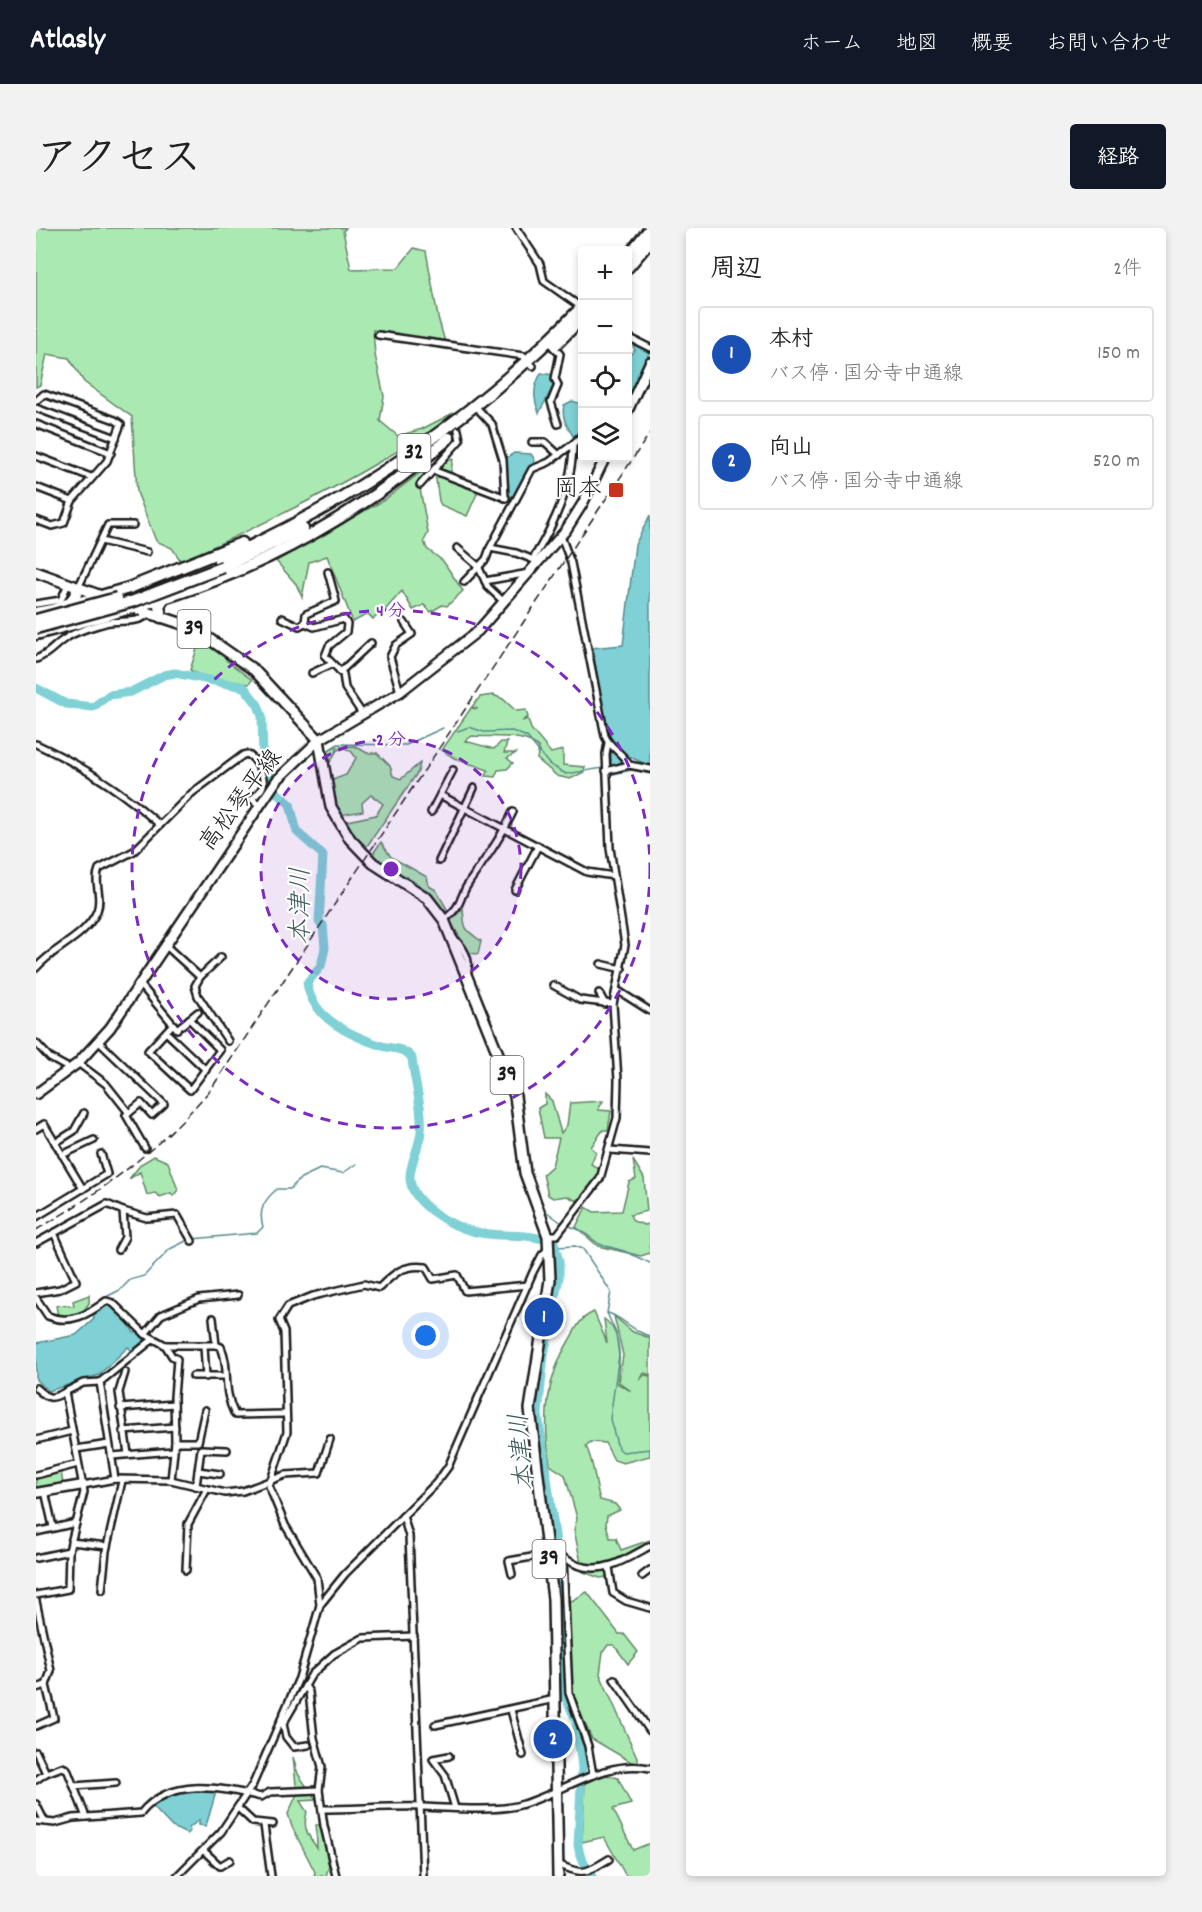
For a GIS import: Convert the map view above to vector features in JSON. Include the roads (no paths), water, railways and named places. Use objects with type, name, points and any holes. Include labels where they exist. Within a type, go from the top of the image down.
[{"type":"highway","points":[[632,250],[650,229]]},
{"type":"highway","points":[[632,261],[650,241]]},
{"type":"highway","name":"32","points":[[36,620],[130,594],[221,564],[272,545],[332,513],[377,487],[478,409],[530,363],[578,312]]},
{"type":"highway","name":"32","points":[[530,363],[553,347],[578,322]]},
{"type":"highway","name":"32","points":[[446,435],[458,430],[478,409]]},
{"type":"highway","points":[[36,634],[213,581],[277,552],[375,495],[414,468],[446,435]]},
{"type":"highway","points":[[36,613],[103,597],[248,541],[343,493],[446,435]]},
{"type":"highway","name":"32","points":[[36,628],[134,601],[221,564]]},
{"type":"highway","points":[[63,607],[74,600],[73,586]]},
{"type":"highway","points":[[161,617],[159,606],[165,596]]},
{"type":"main road","points":[[628,408],[650,362]]},
{"type":"main road","name":"高松琴平線","points":[[36,1094],[78,1063],[99,1042],[277,780],[319,740],[400,692],[478,631],[529,573],[535,561],[561,536],[577,514],[603,462]]},
{"type":"main road","name":"39","points":[[36,572],[192,627],[246,663],[319,740],[331,807],[342,828],[373,863],[426,898],[444,920],[467,974],[515,1096],[525,1173],[549,1241],[550,1280],[530,1409],[550,1557],[553,1599],[558,1876]]},
{"type":"main road","points":[[41,1492],[83,1485]]},
{"type":"street","points":[[516,228],[540,264],[544,281],[578,305]]},
{"type":"street","points":[[378,335],[524,356],[530,363]]},
{"type":"street","points":[[632,339],[650,348]]},
{"type":"street","points":[[553,347],[560,354],[555,379],[558,385],[551,402],[558,424]]},
{"type":"street","points":[[36,401],[45,394],[116,420],[121,424],[107,461],[72,501],[64,523],[58,526],[36,520]]},
{"type":"street","points":[[36,408],[116,438]]},
{"type":"street","points":[[478,409],[491,422],[503,459],[505,498]]},
{"type":"street","points":[[36,424],[111,453]]},
{"type":"street","points":[[420,485],[435,471],[460,440],[458,430]]},
{"type":"street","points":[[464,582],[490,548],[532,469],[559,455],[578,439]]},
{"type":"street","points":[[532,442],[545,442],[559,455]]},
{"type":"street","points":[[490,548],[535,561],[573,471],[573,444]]},
{"type":"street","points":[[36,456],[91,477]]},
{"type":"street","points":[[435,471],[513,501]]},
{"type":"street","points":[[36,487],[72,501]]},
{"type":"street","points":[[36,604],[61,600],[84,571],[108,525],[133,525]]},
{"type":"street","points":[[320,1605],[345,1574],[443,1474],[454,1456],[549,1241],[557,1236],[600,1179],[610,1150],[617,1118],[618,1089],[613,1004],[622,969],[625,945],[614,876],[606,771],[610,744],[596,695],[572,563],[561,536]]},
{"type":"street","points":[[101,541],[147,552]]},
{"type":"street","points":[[457,548],[478,566],[485,581],[504,602]]},
{"type":"street","points":[[305,623],[306,614],[336,601],[328,572]]},
{"type":"street","points":[[485,581],[529,573]]},
{"type":"street","points":[[36,659],[55,650],[64,639],[86,628],[114,621],[138,620],[149,613]]},
{"type":"street","points":[[282,618],[300,626],[305,623]]},
{"type":"street","points":[[305,623],[314,627],[345,619],[346,632],[328,645],[325,656],[344,676],[345,688],[363,715]]},
{"type":"street","points":[[400,692],[390,657],[396,645],[412,634],[404,622]]},
{"type":"street","points":[[340,672],[371,643]]},
{"type":"street","points":[[312,673],[332,664]]},
{"type":"street","points":[[36,744],[115,788],[160,825]]},
{"type":"street","points":[[610,744],[627,762],[650,769]]},
{"type":"street","points":[[36,968],[58,946],[90,926],[100,900],[96,874],[99,869],[134,852],[204,782],[247,754],[255,760],[263,781],[262,788],[252,800],[259,805]]},
{"type":"street","points":[[606,771],[627,762]]},
{"type":"street","points":[[431,812],[453,770]]},
{"type":"street","points":[[439,861],[474,788]]},
{"type":"street","points":[[440,795],[587,872],[614,876]]},
{"type":"street","points":[[444,920],[458,908],[469,882],[506,829],[513,812]]},
{"type":"street","points":[[515,890],[538,846]]},
{"type":"street","points":[[165,945],[200,977]]},
{"type":"street","points":[[221,957],[200,977],[195,986],[198,996],[228,1041]]},
{"type":"street","points":[[602,964],[622,969]]},
{"type":"street","points":[[140,984],[177,1029],[198,1012]]},
{"type":"street","points":[[553,985],[580,1000],[613,1004]]},
{"type":"street","points":[[617,990],[650,1011]]},
{"type":"street","points":[[599,993],[605,1004]]},
{"type":"street","points":[[173,1024],[148,1051],[190,1090],[220,1050],[189,1019]]},
{"type":"street","points":[[166,1032],[206,1070]]},
{"type":"street","points":[[99,1042],[164,1104],[152,1115],[141,1103],[126,1115],[145,1148]]},
{"type":"street","points":[[36,1043],[50,1058],[70,1069]]},
{"type":"street","points":[[78,1063],[106,1084],[129,1113]]},
{"type":"street","points":[[55,1143],[74,1131],[84,1113]]},
{"type":"street","points":[[36,1129],[44,1124],[83,1189]]},
{"type":"street","points":[[62,1155],[94,1140]]},
{"type":"street","points":[[610,1150],[650,1152]]},
{"type":"street","points":[[36,1217],[107,1174],[101,1154]]},
{"type":"street","points":[[36,1243],[107,1204],[147,1218],[177,1215],[192,1240]]},
{"type":"street","points":[[118,1250],[125,1237],[123,1211]]},
{"type":"street","points":[[36,1293],[60,1289],[76,1281],[54,1233]]},
{"type":"street","points":[[177,1876],[204,1851],[239,1809],[248,1794],[281,1724],[299,1678],[320,1605],[317,1578],[275,1505],[270,1479],[287,1432],[284,1332],[279,1320],[288,1306],[352,1286],[364,1284],[379,1288],[399,1269],[418,1266],[426,1267],[432,1280],[457,1275],[465,1291],[528,1286]]},
{"type":"street","points":[[145,1334],[162,1315],[199,1299],[238,1295]]},
{"type":"street","points":[[36,1298],[48,1316],[62,1319],[86,1315],[106,1301],[113,1303],[152,1340],[165,1345],[216,1345],[221,1347],[224,1354],[227,1399],[235,1415],[285,1414]]},
{"type":"street","points":[[213,1318],[216,1345]]},
{"type":"street","points":[[36,1388],[47,1398],[52,1399],[83,1383],[100,1382],[152,1340]]},
{"type":"street","points":[[165,1345],[172,1356],[177,1359],[174,1404],[176,1442],[173,1451],[171,1480]]},
{"type":"street","points":[[204,1346],[206,1377]]},
{"type":"street","points":[[125,1372],[119,1392],[128,1454]]},
{"type":"street","points":[[193,1376],[225,1376]]},
{"type":"street","points":[[100,1382],[109,1444],[118,1480],[102,1590]]},
{"type":"street","points":[[36,1595],[68,1589],[69,1551],[84,1492],[64,1392]]},
{"type":"street","points":[[120,1408],[174,1404]]},
{"type":"street","points":[[176,1442],[198,1442],[205,1410]]},
{"type":"street","points":[[123,1431],[175,1427]]},
{"type":"street","points":[[36,1440],[72,1431]]},
{"type":"street","points":[[83,1485],[118,1480],[171,1480],[225,1493],[243,1491],[270,1479],[319,1473],[330,1439]]},
{"type":"street","points":[[76,1449],[109,1444]]},
{"type":"street","points":[[196,1486],[201,1449],[227,1450]]},
{"type":"street","points":[[112,1455],[173,1451]]},
{"type":"street","points":[[36,1475],[78,1464]]},
{"type":"street","points":[[198,1471],[220,1474]]},
{"type":"street","points":[[186,1570],[188,1524],[207,1489]]},
{"type":"street","points":[[41,1492],[53,1527]]},
{"type":"street","points":[[403,1516],[407,1522],[409,1536],[423,1876]]},
{"type":"street","points":[[36,1532],[76,1523]]},
{"type":"street","points":[[71,1542],[107,1546]]},
{"type":"street","points":[[512,1574],[509,1562],[550,1557],[562,1557],[583,1567],[609,1567],[650,1546]]},
{"type":"street","points":[[36,1558],[69,1551]]},
{"type":"street","points":[[562,1557],[569,1692],[588,1746],[593,1775]]},
{"type":"street","points":[[609,1567],[613,1593],[626,1601],[650,1608]]},
{"type":"street","points":[[642,1576],[650,1570]]},
{"type":"street","points":[[36,1601],[51,1671],[46,1685],[54,1718],[36,1726]]},
{"type":"street","points":[[281,1724],[312,1674],[334,1654],[357,1640],[414,1636]]},
{"type":"street","points":[[614,1679],[650,1731]]},
{"type":"street","points":[[36,1688],[46,1685]]},
{"type":"street","points":[[305,1686],[309,1692],[314,1738],[322,1767],[319,1790],[321,1809],[336,1876]]},
{"type":"street","points":[[435,1725],[555,1699]]},
{"type":"street","points":[[511,1710],[523,1755]]},
{"type":"street","points":[[281,1724],[286,1737],[294,1747],[308,1745]]},
{"type":"street","points":[[36,1752],[46,1773]]},
{"type":"street","points":[[449,1756],[433,1759],[445,1775],[455,1808]]},
{"type":"street","points":[[321,1809],[514,1807],[556,1792],[578,1780],[627,1765],[650,1768]]},
{"type":"street","points":[[36,1780],[62,1767],[67,1769],[86,1817]]},
{"type":"street","points":[[74,1786],[116,1784]]},
{"type":"street","points":[[36,1821],[141,1813],[147,1805],[167,1792],[194,1786],[261,1797],[270,1792],[319,1790]]},
{"type":"street","points":[[36,1804],[45,1822]]},
{"type":"street","points":[[239,1809],[253,1822],[264,1825],[273,1824]]},
{"type":"street","points":[[264,1825],[271,1876]]},
{"type":"street","points":[[204,1851],[220,1866],[230,1860]]},
{"type":"street","points":[[558,1864],[575,1873],[589,1871],[609,1859]]},
{"type":"water","points":[[632,344],[647,349],[649,353],[632,389],[632,353],[635,350]]},
{"type":"water","points":[[541,373],[553,375],[554,385],[539,413],[535,393],[536,383]]},
{"type":"water","points":[[572,401],[578,403],[578,433],[573,436],[563,414],[564,405]]},
{"type":"water","points":[[514,453],[531,454],[535,460],[514,497],[506,495],[505,459]]},
{"type":"water","points":[[650,515],[650,766],[628,756],[611,768],[611,751],[615,744],[605,729],[591,648],[623,645],[635,545]]},
{"type":"water","points":[[106,1304],[111,1305],[126,1320],[134,1333],[138,1332],[145,1340],[132,1351],[128,1347],[99,1375],[49,1391],[36,1380],[36,1343],[76,1335],[94,1319],[93,1313]]},
{"type":"water","points":[[198,1791],[216,1792],[206,1826],[199,1825],[199,1820],[189,1828],[190,1831],[187,1834],[172,1827],[152,1806],[175,1794]]},
{"type":"waterway","name":"本津川","points":[[36,688],[66,704],[93,707],[109,695],[131,692],[164,675],[175,673],[244,687],[258,705],[262,716],[263,758],[276,792],[290,804],[297,832],[323,855],[319,922],[323,925],[325,948],[321,966],[307,983],[310,996],[325,1016],[346,1031],[370,1042],[402,1051],[412,1058],[421,1122],[420,1137],[410,1176],[417,1196],[434,1213],[467,1229],[486,1234],[534,1237],[554,1242],[559,1262],[559,1277],[544,1355],[538,1414],[557,1549],[564,1693],[576,1721],[582,1767],[578,1845],[580,1855],[592,1876]]},
{"type":"waterway","points":[[458,731],[469,727],[484,732],[512,731],[527,737],[549,764],[566,774],[603,768]]},
{"type":"waterway","points":[[327,751],[338,744],[406,745],[443,728]]},
{"type":"waterway","points":[[327,751],[327,762]]},
{"type":"waterway","points":[[263,758],[275,758]]},
{"type":"waterway","points":[[603,768],[604,776],[632,770],[650,774]]},
{"type":"waterway","points":[[403,877],[414,884]]},
{"type":"waterway","points":[[450,924],[460,941]]},
{"type":"waterway","points":[[471,967],[473,979],[514,1083]]},
{"type":"waterway","points":[[520,1099],[524,1129]]},
{"type":"waterway","points":[[192,1239],[257,1233],[263,1227],[261,1215],[263,1206],[277,1189],[290,1189],[301,1178],[320,1169],[343,1173],[356,1164]]},
{"type":"waterway","points":[[543,1209],[563,1224]]},
{"type":"waterway","points":[[567,1225],[582,1231],[599,1244],[624,1251],[650,1263]]},
{"type":"waterway","points":[[102,1299],[120,1290],[130,1280],[144,1276],[170,1249],[188,1240]]},
{"type":"waterway","points":[[556,1247],[575,1246],[583,1249],[611,1292],[607,1313],[616,1333],[619,1355],[610,1419],[618,1448],[623,1452],[650,1449]]},
{"type":"waterway","points":[[608,1313],[650,1336]]},
{"type":"railway","points":[[36,1230],[85,1200],[130,1167],[171,1131],[211,1089],[650,433]]},
{"type":"place","name":"岡本","points":[[616,490]]},
{"type":"place","name":"本村","points":[[544,1317]]},
{"type":"place","name":"向山","points":[[553,1739]]}]
